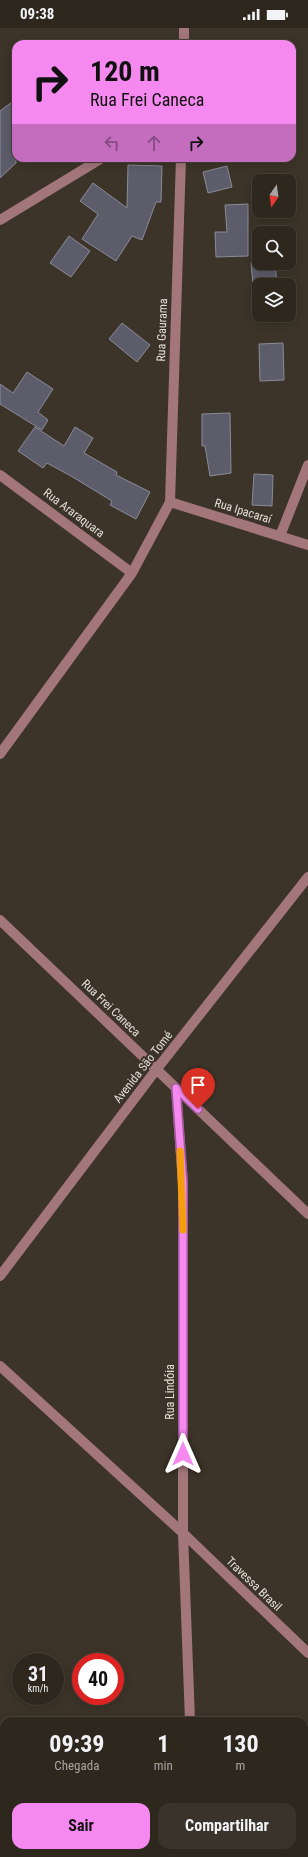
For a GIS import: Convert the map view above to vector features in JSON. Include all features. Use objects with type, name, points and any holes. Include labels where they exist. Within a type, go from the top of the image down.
[{"type":"street","points":[[184,28],[184,40]]},
{"type":"street","points":[[0,220],[95,162]]},
{"type":"street","name":"Rua Gaurama","points":[[170,502],[181,162]]},
{"type":"street","points":[[280,536],[308,464]]},
{"type":"street","name":"Rua Araraquara","points":[[0,475],[132,573]]},
{"type":"street","points":[[0,754],[132,573],[170,502]]},
{"type":"street","name":"Rua Ipacaraí","points":[[170,502],[308,545]]},
{"type":"street","name":"Avenida São Tomé","points":[[0,1276],[156,1070],[308,876]]},
{"type":"street","name":"Rua Frei Caneca","points":[[0,920],[308,1214]]},
{"type":"street","name":"Rua Lindóia","points":[[176,1088],[183,1183],[183,1533],[190,1717]]},
{"type":"street","name":"Travessa Brasil","points":[[0,1366],[183,1533],[308,1653]]},
{"type":"building","points":[[12,102],[12,162],[16,163],[0,178],[0,111]]},
{"type":"building","points":[[128,165],[162,166],[161,202],[156,202],[142,240],[132,236],[116,261],[82,239],[98,214],[80,201],[93,183],[127,208]]},
{"type":"building","points":[[227,166],[232,187],[208,193],[203,172]]},
{"type":"building","points":[[248,204],[248,256],[216,257],[215,232],[227,232],[225,205]]},
{"type":"building","points":[[69,236],[90,251],[71,277],[50,263]]},
{"type":"building","points":[[251,263],[252,270],[276,270],[276,278],[252,278]]},
{"type":"building","points":[[122,323],[150,345],[137,362],[109,339]]},
{"type":"building","points":[[283,343],[284,380],[260,381],[259,344]]},
{"type":"building","points":[[27,372],[53,389],[38,412],[48,420],[42,430],[0,404],[0,384],[13,393]]},
{"type":"building","points":[[230,413],[231,473],[210,476],[205,446],[202,446],[202,414]]},
{"type":"building","points":[[35,427],[64,446],[75,427],[93,438],[84,453],[117,472],[116,475],[150,492],[136,519],[110,505],[112,501],[71,476],[47,463],[43,468],[18,451]]},
{"type":"building","points":[[254,474],[273,475],[272,506],[252,505]]},
{"type":"slow traffic","points":[[180,1151],[183,1183],[183,1230]]},
{"type":"route","points":[[183,1454],[183,1183],[176,1088],[198,1109]]}]
